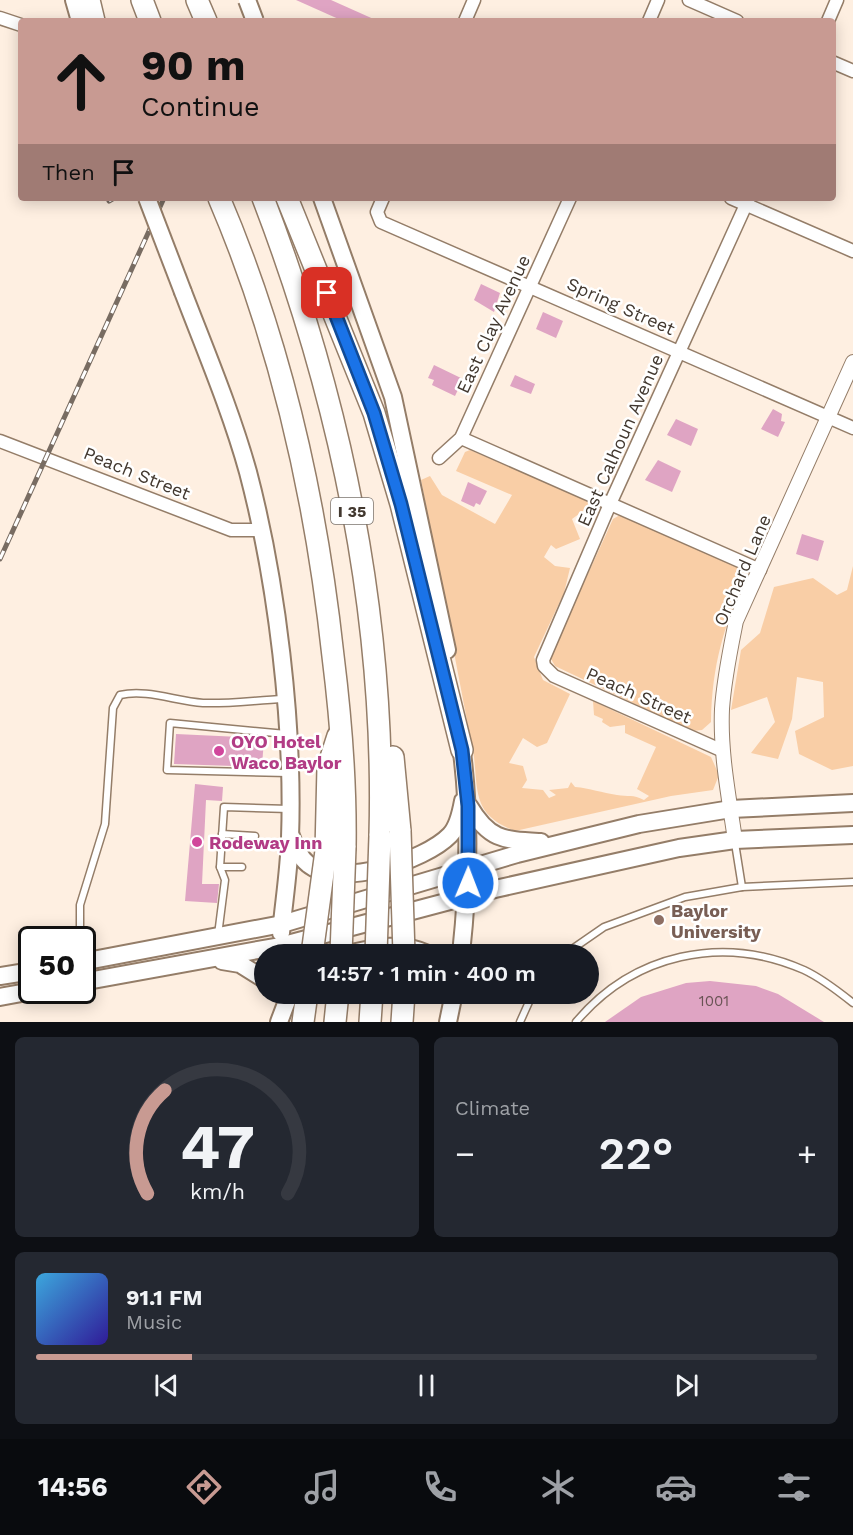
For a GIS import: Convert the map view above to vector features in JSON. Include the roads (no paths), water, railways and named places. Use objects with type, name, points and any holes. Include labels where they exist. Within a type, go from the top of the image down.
[{"type":"highway","points":[[90,0],[93,18]]},
{"type":"highway","points":[[142,0],[149,18]]},
{"type":"highway","points":[[193,7],[203,18]]},
{"type":"highway","name":"I 35","points":[[220,201],[257,295],[287,400],[325,576],[341,726],[328,767],[336,849]]},
{"type":"highway","name":"I 35","points":[[264,201],[304,309],[320,368],[343,458],[361,561],[390,834],[377,944]]},
{"type":"highway","points":[[288,201],[374,413],[401,504],[463,760]]},
{"type":"highway","points":[[390,834],[403,944]]},
{"type":"highway","points":[[314,944],[336,849]]},
{"type":"highway","points":[[336,849],[341,944]]},
{"type":"highway","points":[[303,1022],[305,1004]]},
{"type":"highway","points":[[335,1022],[337,1004]]},
{"type":"highway","points":[[370,1022],[371,1004]]},
{"type":"highway","points":[[402,1022],[403,1004]]},
{"type":"main road","points":[[74,0],[79,18]]},
{"type":"main road","points":[[247,0],[254,18]]},
{"type":"main road","points":[[148,201],[229,412],[261,530],[284,699],[289,773],[290,835],[280,944]]},
{"type":"main road","points":[[323,201],[393,397],[438,604],[463,760],[468,806],[469,869],[462,944]]},
{"type":"main road","points":[[290,835],[308,865],[332,874],[370,870],[415,857],[439,845],[452,833],[465,794],[463,760]]},
{"type":"main road","points":[[96,960],[282,924],[566,841],[639,824],[731,809],[853,803]]},
{"type":"main road","points":[[468,806],[480,824],[491,834],[503,839],[566,841]]},
{"type":"main road","points":[[300,944],[467,896],[630,858],[735,840],[853,835]]},
{"type":"main road","points":[[96,986],[209,959],[254,953]]},
{"type":"main road","points":[[209,959],[240,964],[254,973]]},
{"type":"main road","points":[[0,976],[18,973]]},
{"type":"main road","points":[[0,997],[18,997]]},
{"type":"main road","points":[[278,1022],[279,1004]]},
{"type":"street","points":[[466,18],[474,0]]},
{"type":"street","points":[[650,18],[658,0]]},
{"type":"street","points":[[689,0],[730,18]]},
{"type":"street","points":[[829,18],[837,0]]},
{"type":"street","points":[[0,18],[18,24]]},
{"type":"street","points":[[836,64],[853,71]]},
{"type":"street","name":"Spring Street","points":[[382,201],[378,215],[381,222],[853,428]]},
{"type":"street","name":"East Clay Avenue","points":[[439,458],[461,438],[569,201]]},
{"type":"street","points":[[747,201],[853,251]]},
{"type":"street","name":"East Calhoun Avenue","points":[[544,666],[544,653],[747,201]]},
{"type":"street","name":"Orchard Lane","points":[[735,840],[723,751],[722,710],[736,621],[853,362]]},
{"type":"street","points":[[461,438],[760,570]]},
{"type":"street","name":"Peach Street","points":[[0,441],[231,530],[261,530]]},
{"type":"street","name":"Peach Street","points":[[544,666],[554,676],[723,751]]},
{"type":"lane","points":[[80,926],[80,905],[105,824],[113,708],[120,695],[138,691],[169,700],[206,703],[284,699]]},
{"type":"lane","points":[[287,734],[170,723],[167,770],[289,773]]},
{"type":"lane","points":[[218,938],[225,880],[220,867],[224,807],[290,809]]},
{"type":"lane","points":[[222,834],[255,836]]},
{"type":"lane","points":[[735,840],[742,887]]},
{"type":"lane","points":[[220,867],[242,867]]},
{"type":"lane","points":[[578,944],[588,936],[622,919],[685,897],[742,887],[853,882]]},
{"type":"lane","points":[[576,1022],[602,995],[622,979],[667,960],[714,952],[744,953],[794,966],[821,980],[853,1003]]},
{"type":"lane","points":[[520,1022],[528,1004]]},
{"type":"railway","points":[[246,18],[254,0]]},
{"type":"railway","points":[[0,559],[163,201]]},
{"type":"place","name":"OYO Hotel Waco Baylor","points":[[219,751]]},
{"type":"place","name":"Rodeway Inn","points":[[197,842]]},
{"type":"place","name":"Baylor University","points":[[659,920]]}]
